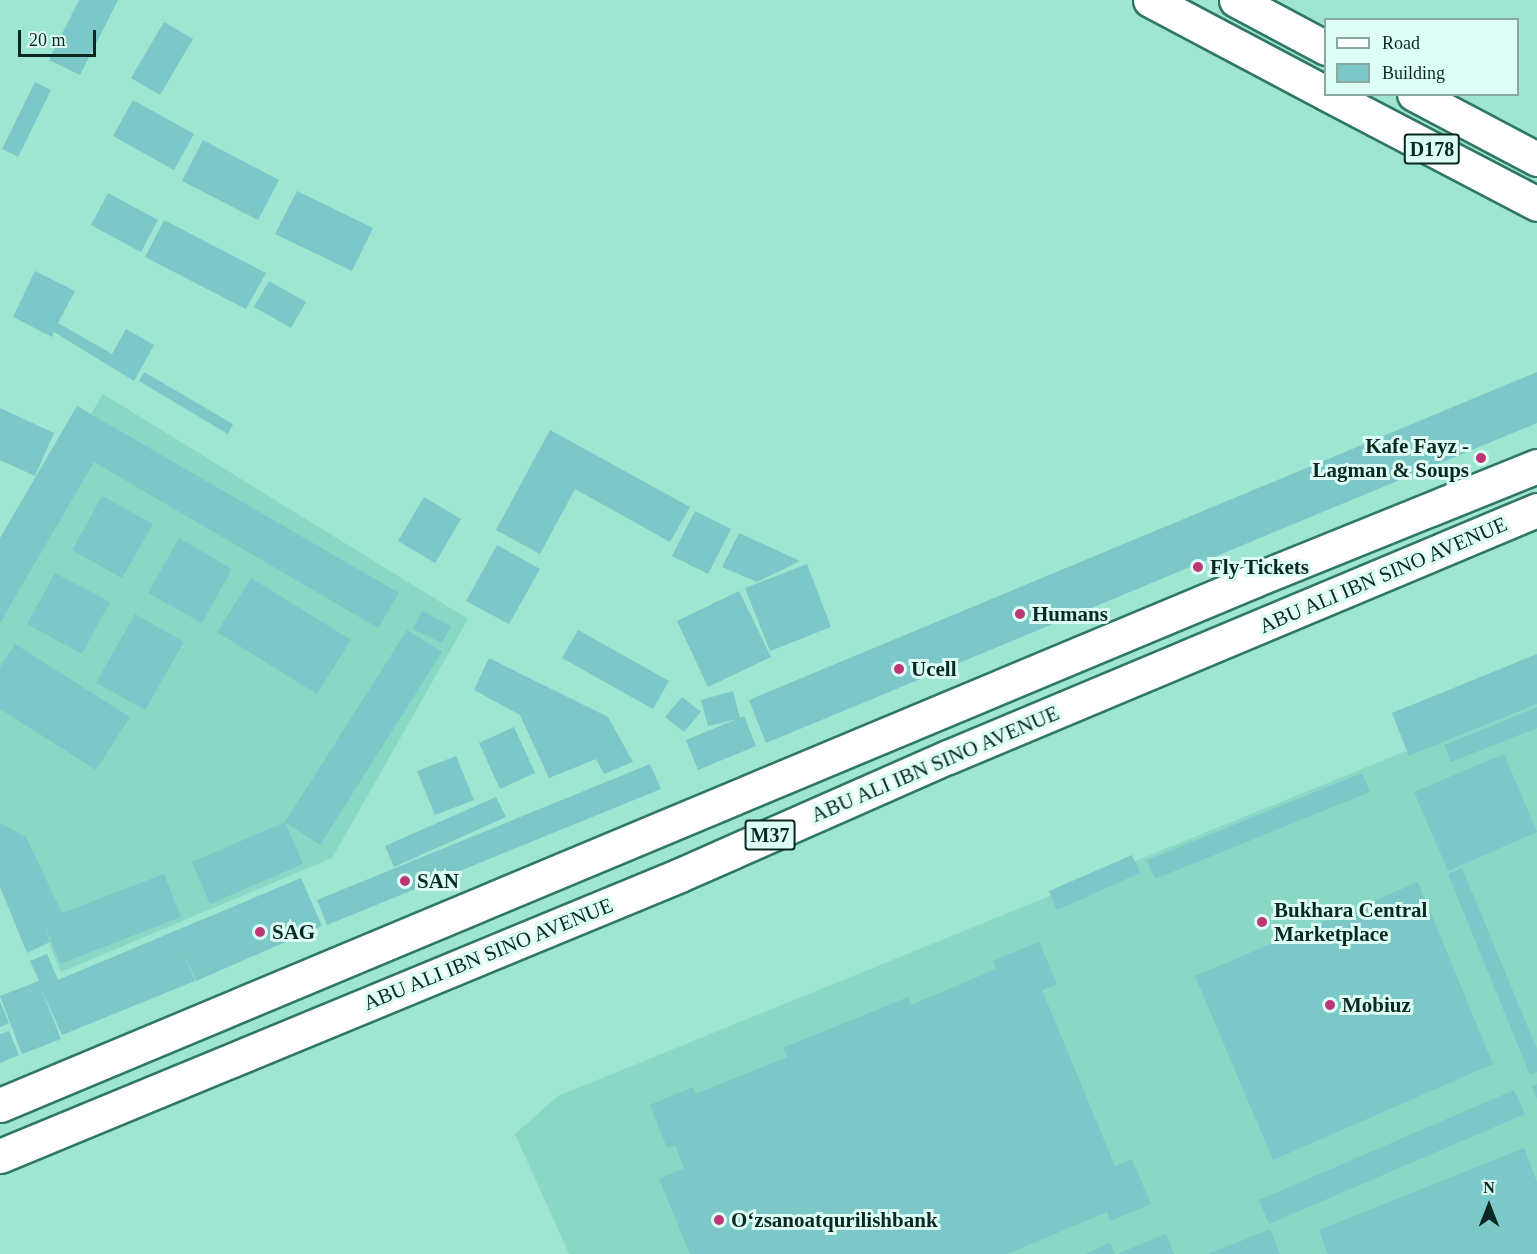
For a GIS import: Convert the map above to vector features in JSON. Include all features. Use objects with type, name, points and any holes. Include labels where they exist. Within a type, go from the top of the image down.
[{"type":"main road","name":"D178","points":[[1150,0],[1324,92]]},
{"type":"main road","points":[[1236,0],[1324,47]]},
{"type":"main road","name":"D178","points":[[1331,96],[1537,204]]},
{"type":"main road","name":"D178","points":[[1418,96],[1537,159]]},
{"type":"main road","name":"ABU ALI IBN SINO AVENUE","points":[[0,1105],[1136,630],[1537,466]]},
{"type":"main road","name":"ABU ALI IBN SINO AVENUE","points":[[0,1156],[680,875],[948,757],[1537,510]]},
{"type":"shaded area","points":[[103,394],[468,619],[332,858],[61,972],[8,843],[0,838],[0,568]]},
{"type":"shaded area","name":"Bukhara Central Marketplace","points":[[1537,663],[1537,1254],[569,1254],[515,1134],[558,1096],[1416,747]]},
{"type":"building","points":[[79,0],[118,0],[80,75],[49,60]]},
{"type":"building","points":[[164,22],[193,39],[160,95],[131,78]]},
{"type":"building","points":[[35,82],[51,90],[18,157],[2,149]]},
{"type":"building","points":[[133,100],[194,134],[174,170],[113,136]]},
{"type":"building","points":[[203,140],[279,180],[258,220],[182,181]]},
{"type":"building","points":[[297,191],[373,228],[352,271],[275,234]]},
{"type":"building","points":[[108,193],[158,220],[141,252],[91,225]]},
{"type":"building","points":[[164,220],[266,273],[246,309],[145,257]]},
{"type":"building","points":[[35,271],[75,291],[58,323],[112,354],[126,329],[154,345],[134,381],[54,332],[52,337],[13,317]]},
{"type":"building","points":[[269,281],[306,302],[291,328],[254,307]]},
{"type":"building","points":[[144,372],[233,424],[228,434],[139,381]]},
{"type":"building","points":[[1537,372],[1537,423],[766,743],[749,700]]},
{"type":"building","points":[[77,406],[399,593],[378,628],[94,462],[0,623],[0,538]]},
{"type":"building","points":[[0,408],[54,433],[35,476],[0,460]]},
{"type":"building","points":[[550,430],[690,507],[670,542],[575,489],[540,554],[496,530]]},
{"type":"building","points":[[102,496],[153,524],[122,578],[72,550]]},
{"type":"building","points":[[424,497],[461,519],[435,563],[398,541]]},
{"type":"building","points":[[695,511],[731,529],[708,574],[672,556]]},
{"type":"building","points":[[739,533],[800,561],[757,582],[722,567]]},
{"type":"building","points":[[179,538],[232,569],[202,623],[148,593]]},
{"type":"building","points":[[497,545],[540,569],[509,624],[466,601]]},
{"type":"building","points":[[807,564],[831,627],[770,651],[745,588]]},
{"type":"building","points":[[55,573],[110,602],[82,654],[27,624]]},
{"type":"building","points":[[251,578],[351,640],[317,694],[217,632]]},
{"type":"building","points":[[739,591],[771,657],[708,687],[677,621]]},
{"type":"building","points":[[422,611],[451,626],[442,643],[413,629]]},
{"type":"building","points":[[135,614],[184,642],[145,710],[96,683]]},
{"type":"building","points":[[407,630],[442,652],[320,845],[285,822]]},
{"type":"building","points":[[578,630],[669,681],[653,709],[562,658]]},
{"type":"building","points":[[15,644],[130,717],[96,770],[0,709],[0,667]]},
{"type":"building","points":[[1537,654],[1537,704],[1409,756],[1392,713]]},
{"type":"building","points":[[489,658],[608,717],[633,762],[604,774],[596,759],[549,778],[520,715],[474,690]]},
{"type":"building","points":[[733,691],[740,718],[744,716],[756,746],[698,770],[686,740],[737,719],[708,726],[701,700]]},
{"type":"building","points":[[682,697],[701,712],[684,732],[665,717]]},
{"type":"building","points":[[1537,707],[1537,728],[1451,762],[1444,745]]},
{"type":"building","points":[[514,727],[535,773],[500,789],[479,743]]},
{"type":"building","points":[[1504,754],[1537,832],[1448,871],[1414,792]]},
{"type":"building","points":[[456,756],[474,800],[435,815],[417,771]]},
{"type":"building","points":[[650,764],[661,789],[327,925],[317,900]]},
{"type":"building","points":[[1362,773],[1370,792],[1155,879],[1147,860]]},
{"type":"building","points":[[496,797],[506,817],[394,867],[385,846]]},
{"type":"building","points":[[285,822],[303,864],[210,904],[192,862]]},
{"type":"building","points":[[0,823],[26,837],[62,913],[164,874],[181,917],[60,964],[43,920],[50,942],[27,953],[0,887]]},
{"type":"building","points":[[1132,855],[1140,873],[1057,910],[1049,891]]},
{"type":"building","points":[[1462,868],[1537,1049],[1537,1072],[1530,1075],[1448,874]]},
{"type":"building","points":[[301,878],[322,926],[196,981],[183,952],[195,981],[62,1035],[41,988],[61,1039],[22,1054],[0,996],[39,981],[30,961],[47,954],[58,980]]},
{"type":"building","points":[[1418,882],[1493,1064],[1273,1160],[1195,976]]},
{"type":"building","points":[[1039,942],[1057,984],[1042,990],[1115,1166],[1132,1159],[1151,1204],[1110,1221],[1107,1212],[1007,1254],[690,1254],[659,1179],[684,1168],[675,1145],[667,1148],[650,1105],[693,1087],[696,1094],[787,1057],[783,1048],[908,997],[911,1005],[996,969],[993,961]]},
{"type":"building","points":[[0,1002],[9,1023],[0,1027]]},
{"type":"building","points":[[9,1031],[19,1055],[0,1063],[0,1034]]},
{"type":"building","points":[[1537,1084],[1537,1099],[1532,1086]]},
{"type":"building","points":[[1514,1090],[1525,1114],[1269,1224],[1259,1200]]},
{"type":"building","points":[[1524,1148],[1537,1182],[1537,1254],[1328,1254],[1319,1230]]},
{"type":"building","points":[[1270,1229],[1280,1254],[1209,1254]]},
{"type":"building","points":[[1166,1234],[1174,1254],[1117,1254]]},
{"type":"building","points":[[1110,1243],[1115,1254],[1086,1254]]},
{"type":"place","name":"Kafe Fayz - Lagman & Soups","points":[[1481,458]]},
{"type":"place","name":"Fly Tickets","points":[[1198,567]]},
{"type":"place","name":"Humans","points":[[1020,614]]},
{"type":"place","name":"Ucell","points":[[899,669]]},
{"type":"place","name":"SAN","points":[[405,881]]},
{"type":"place","name":"Bukhara Central Marketplace","points":[[1262,922]]},
{"type":"place","name":"SAG","points":[[260,932]]},
{"type":"place","name":"Mobiuz","points":[[1330,1005]]},
{"type":"place","name":"Oʻzsanoatqurilishbank","points":[[719,1220]]}]
